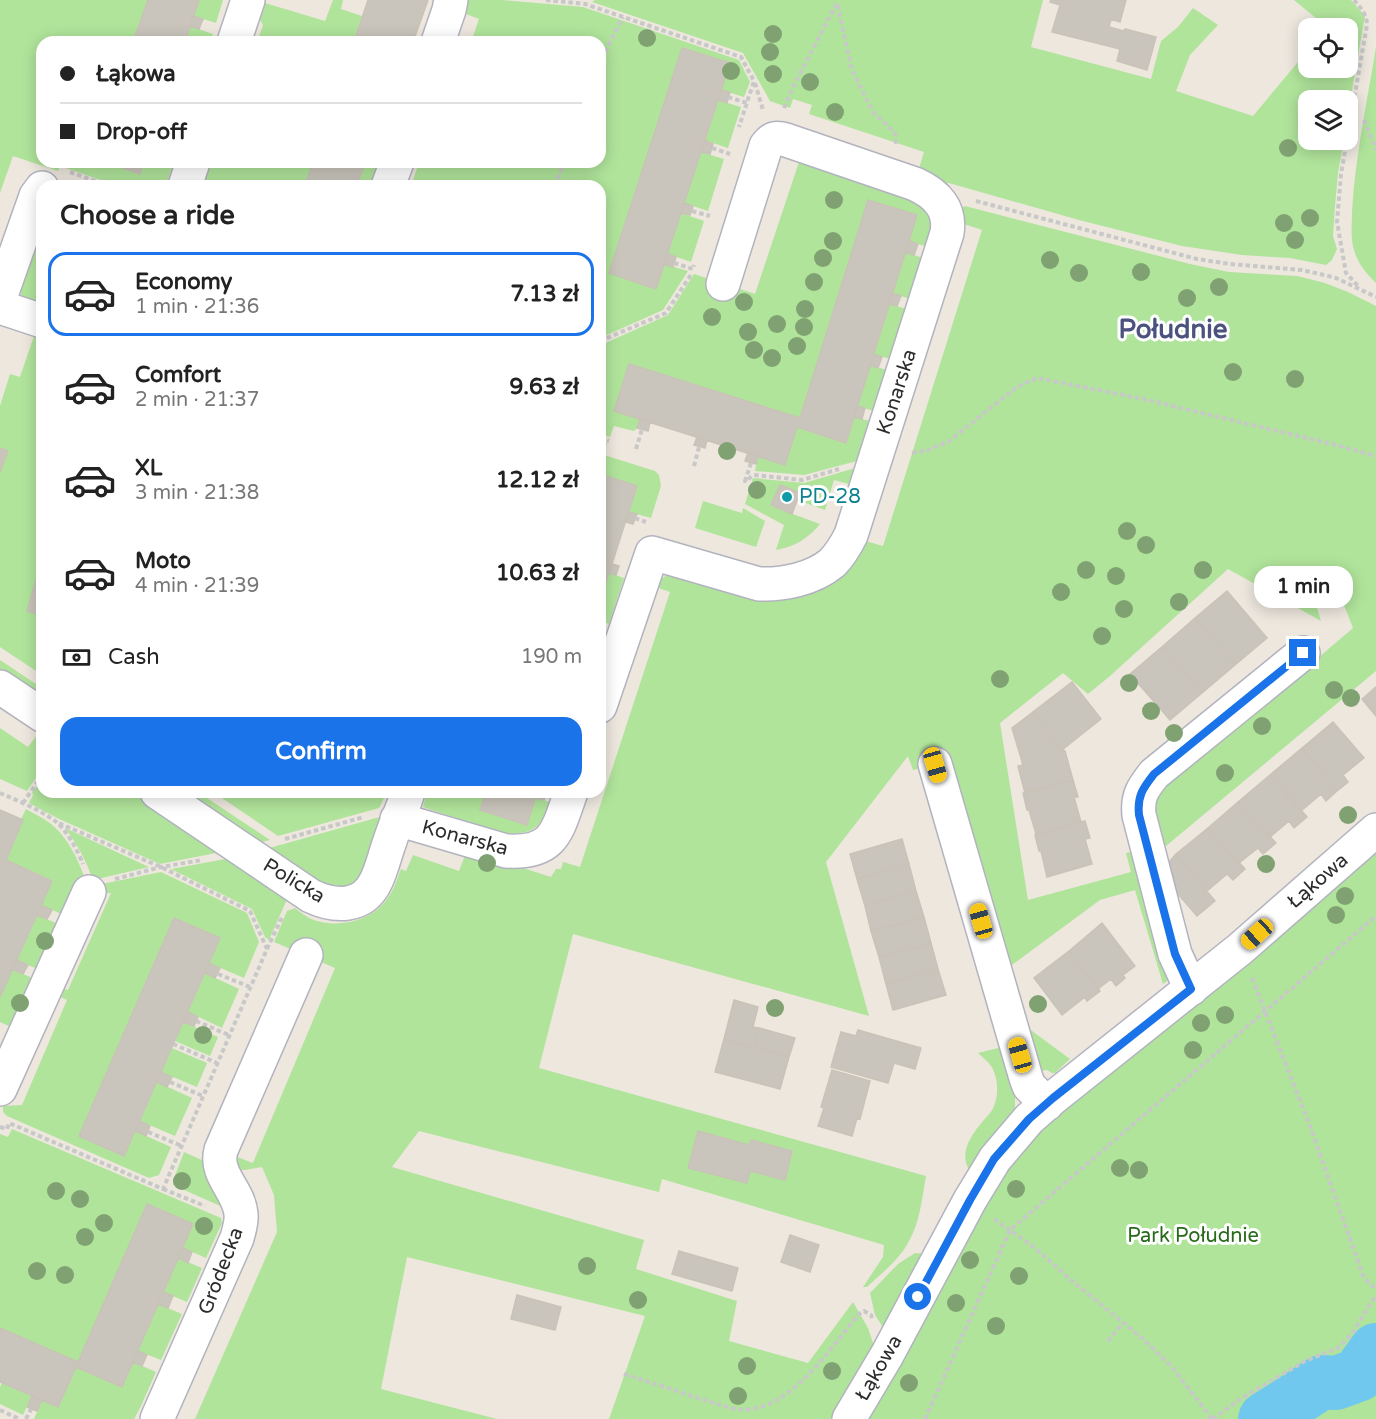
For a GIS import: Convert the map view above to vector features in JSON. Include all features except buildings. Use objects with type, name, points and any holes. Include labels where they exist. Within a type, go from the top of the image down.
[{"type":"street","points":[[236,36],[248,0]]},
{"type":"street","points":[[440,36],[451,0]]},
{"type":"street","points":[[723,284],[766,146],[772,139],[786,140],[915,184],[925,188],[934,196]]},
{"type":"street","points":[[0,298],[36,196]]},
{"type":"street","name":"Konarska","points":[[606,688],[652,553],[759,584],[774,585],[806,577],[831,564],[843,550],[851,535],[947,233],[949,224],[947,214],[942,204],[934,196]]},
{"type":"street","points":[[0,307],[36,319]]},
{"type":"street","points":[[1191,989],[1175,954],[1139,815],[1140,796],[1154,774],[1303,653]]},
{"type":"street","points":[[0,687],[36,712]]},
{"type":"street","points":[[935,765],[1026,1078],[1029,1086],[1047,1104]]},
{"type":"street","name":"Policka","points":[[166,798],[311,896],[323,902],[335,904],[359,899],[376,883],[403,806]]},
{"type":"street","name":"Konarska","points":[[403,806],[506,851],[520,852],[542,846],[553,838],[569,798]]},
{"type":"street","name":"Łąkowa","points":[[849,1419],[994,1159],[1029,1119],[1240,949],[1376,830]]},
{"type":"street","points":[[0,1089],[88,882]]},
{"type":"street","name":"Gródecka","points":[[157,1419],[237,1238],[240,1226],[241,1212],[219,1166],[221,1150],[306,956]]},
{"type":"path","points":[[546,0],[584,4],[741,57],[754,81],[737,134]]},
{"type":"path","points":[[584,4],[588,0]]},
{"type":"path","points":[[1354,0],[1367,18],[1367,25],[1341,174],[1337,222],[1346,273],[1361,289]]},
{"type":"path","points":[[1361,8],[1362,0]]},
{"type":"path","points":[[772,139],[795,83],[838,2]]},
{"type":"path","points":[[838,2],[852,70],[873,112],[896,133],[896,143],[886,174]]},
{"type":"path","points":[[606,51],[623,17]]},
{"type":"path","points":[[728,98],[747,103]]},
{"type":"path","points":[[1364,120],[1376,150]]},
{"type":"path","points":[[712,148],[730,154],[727,164]]},
{"type":"path","points":[[64,180],[66,171],[92,180]]},
{"type":"path","points":[[934,196],[949,195],[1197,259],[1320,274],[1336,278],[1376,297]]},
{"type":"path","points":[[692,211],[710,216],[714,206]]},
{"type":"path","points":[[606,338],[666,313],[691,275],[696,258]]},
{"type":"path","points":[[674,263],[693,269]]},
{"type":"path","points":[[912,453],[928,450],[949,441],[1017,387],[1037,378],[1139,398],[1376,456]]},
{"type":"path","points":[[636,449],[642,429]]},
{"type":"path","points":[[694,465],[699,447]]},
{"type":"path","points":[[751,463],[745,481],[754,475],[802,480]]},
{"type":"path","points":[[23,803],[36,784]]},
{"type":"path","points":[[0,793],[56,822],[161,867],[250,911],[267,949],[163,1189],[9,1124],[7,1129],[0,1126]]},
{"type":"path","points":[[56,822],[75,847],[88,882]]},
{"type":"path","points":[[925,1419],[1010,1230],[1376,916]]},
{"type":"path","points":[[1240,949],[1330,1179],[1365,1278],[1376,1289]]},
{"type":"path","points":[[218,974],[250,987]]},
{"type":"path","points":[[196,1021],[229,1035]]},
{"type":"path","points":[[173,1044],[217,1063]]},
{"type":"path","points":[[170,1082],[203,1096]]},
{"type":"path","points":[[148,1132],[182,1146]]},
{"type":"path","points":[[970,1200],[1034,1246],[1071,1280],[1143,1339],[1172,1367],[1212,1419],[1287,1371],[1340,1347],[1353,1332],[1376,1295]]},
{"type":"path","points":[[624,1374],[720,1405],[751,1410],[784,1396],[808,1377],[859,1314],[864,1311],[871,1315],[887,1354]]},
{"type":"path","points":[[1108,1341],[1123,1323]]},
{"type":"path","points":[[26,1419],[31,1409]]},
{"type":"path","points":[[0,1410],[19,1419]]},
{"type":"green space","points":[[0,0],[148,0],[135,36],[36,36],[36,164],[13,156],[0,193]]},
{"type":"green space","points":[[199,0],[223,0],[216,23],[193,16]]},
{"type":"green space","points":[[333,0],[343,0],[341,9],[362,16],[356,36],[259,36],[263,25],[257,15],[260,6],[265,3],[325,21]]},
{"type":"green space","points":[[465,0],[502,0],[583,7],[739,60],[750,82],[744,97],[721,90],[729,63],[682,48],[609,273],[656,289],[664,264],[688,271],[663,310],[606,335],[606,180],[413,180],[417,168],[606,168],[606,36],[473,36],[479,19],[461,12]]},
{"type":"green space","points":[[595,0],[1043,0],[1031,47],[1151,79],[1161,41],[1178,27],[1193,8],[1218,25],[1190,55],[1176,91],[1253,116],[1298,62],[1298,78],[1354,78],[1352,90],[1298,90],[1298,150],[1342,150],[1333,236],[1337,249],[1332,260],[1326,265],[1290,258],[1242,255],[1182,246],[949,183],[943,184],[918,172],[924,152],[809,114],[812,105],[793,99],[790,108],[770,101],[743,53],[592,2]]},
{"type":"green space","points":[[1294,0],[1351,0],[1365,16],[1358,56],[1358,18],[1316,18]]},
{"type":"green space","points":[[190,26],[213,34],[212,36],[187,36]]},
{"type":"green space","points":[[1376,47],[1376,283],[1364,269],[1353,248],[1352,212],[1356,171]]},
{"type":"green space","points":[[718,100],[741,107],[728,148],[704,140]]},
{"type":"green space","points":[[701,152],[724,159],[708,211],[684,203]]},
{"type":"green space","points":[[801,156],[932,206],[934,249],[909,241],[917,215],[868,200],[800,418],[629,364],[614,411],[640,419],[634,431],[614,426],[610,437],[606,436],[606,343],[668,315],[694,274],[755,294]]},
{"type":"green space","points":[[66,168],[122,168],[140,174],[142,168],[172,168],[167,180],[101,180]]},
{"type":"green space","points":[[202,168],[311,168],[307,180],[198,180]]},
{"type":"green space","points":[[363,168],[377,168],[373,180],[359,180]]},
{"type":"green space","points":[[965,206],[1229,272],[1297,276],[1325,283],[1376,306],[1376,671],[1160,851],[1149,808],[1168,782],[1202,757],[1353,628],[1342,600],[1326,589],[1321,590],[1315,601],[1321,621],[1228,569],[1088,694],[1063,673],[1000,723],[1028,900],[1131,872],[1126,853],[1135,851],[1171,978],[1163,984],[1135,890],[1100,900],[1008,968],[949,761],[913,770],[908,756],[826,862],[869,1016],[573,934],[539,1068],[926,1176],[913,1234],[896,1260],[867,1287],[863,1287],[883,1257],[884,1245],[662,1179],[659,1192],[419,1131],[392,1167],[644,1240],[636,1269],[737,1301],[729,1341],[808,1363],[853,1302],[868,1328],[876,1352],[836,1419],[609,1419],[645,1316],[407,1257],[381,1389],[497,1419],[195,1419],[277,1232],[274,1195],[262,1167],[238,1170],[232,1155],[253,1163],[335,968],[274,942],[287,911],[295,908],[311,919],[331,923],[363,918],[380,907],[387,899],[401,869],[406,871],[413,855],[459,871],[467,850],[551,877],[556,869],[561,869],[563,862],[580,867],[603,798],[606,798],[606,788],[670,592],[653,586],[671,573],[754,596],[862,540],[883,546],[982,230],[961,223],[958,210]]},
{"type":"green space","points":[[681,213],[704,221],[691,262],[668,254]]},
{"type":"green space","points":[[36,239],[36,306],[22,298],[20,290]]},
{"type":"green space","points":[[905,252],[923,258],[910,299],[892,293]]},
{"type":"green space","points":[[889,304],[907,309],[890,359],[874,354]]},
{"type":"green space","points":[[36,333],[36,580],[27,611],[36,614],[36,671],[0,647],[0,406],[10,374],[20,377]]},
{"type":"green space","points":[[870,365],[887,370],[874,411],[857,406]]},
{"type":"green space","points":[[854,417],[870,421],[857,461],[804,475],[755,471],[758,456],[785,464],[797,427],[846,443]]},
{"type":"green space","points":[[606,456],[655,471],[659,475],[661,486],[651,518],[629,512],[637,486],[606,476]]},
{"type":"green space","points":[[862,466],[856,486],[834,480],[825,510],[797,500],[800,493],[780,485],[771,506],[820,524],[806,538],[789,547],[776,550],[784,525],[745,504],[753,478],[804,483]]},
{"type":"green space","points":[[703,501],[742,513],[743,508],[765,521],[756,547],[695,528]]},
{"type":"green space","points":[[609,573],[624,578],[609,624],[606,623],[606,582]]},
{"type":"green space","points":[[0,660],[36,684],[36,693],[0,669]]},
{"type":"green space","points":[[0,728],[28,747],[36,736],[36,778],[27,791],[0,779]]},
{"type":"green space","points":[[36,787],[36,798],[141,798],[221,852],[160,864],[29,803]]},
{"type":"green space","points":[[191,798],[207,798],[270,840],[258,843]]},
{"type":"green space","points":[[222,798],[384,798],[379,808],[278,836]]},
{"type":"green space","points":[[425,798],[484,798],[480,810],[526,825],[535,798],[550,802],[538,825],[534,829],[521,833],[502,833],[423,807]]},
{"type":"green space","points":[[26,809],[54,826],[71,847],[82,871],[85,879],[68,917],[41,905],[51,880],[6,860]]},
{"type":"green space","points":[[383,816],[364,874],[355,886],[327,889],[266,849]]},
{"type":"green space","points":[[65,828],[149,867],[93,880],[81,852]]},
{"type":"green space","name":"Park Południe","points":[[1376,848],[1376,1419],[861,1419],[1016,1147]]},
{"type":"green space","points":[[231,858],[288,897],[269,940],[265,937],[252,909],[171,869]]},
{"type":"green space","points":[[161,872],[247,913],[259,942],[244,978],[209,963],[220,938],[174,918],[79,1136],[124,1156],[135,1131],[171,1147],[159,1175],[149,1178],[7,1116],[3,1112],[3,1106],[22,1105],[67,1000],[54,994],[57,987],[68,990],[111,893],[98,894],[102,884]]},
{"type":"green space","points":[[37,915],[63,926],[44,972],[17,960]]},
{"type":"green space","points":[[12,969],[39,981],[18,1030],[0,1022],[0,997]]},
{"type":"green space","points":[[205,973],[239,989],[222,1028],[188,1012]]},
{"type":"green space","points":[[183,1022],[218,1037],[210,1056],[175,1041]]},
{"type":"green space","points":[[1028,1028],[1070,1059],[1055,1073],[1047,1070],[1038,1071]]},
{"type":"green space","points":[[1002,1047],[1015,1096],[1015,1108],[1010,1121],[970,1171],[965,1158],[967,1145],[974,1132],[991,1112],[996,1102],[997,1091],[993,1070],[978,1053]]},
{"type":"green space","points":[[172,1048],[207,1063],[197,1087],[161,1072]]},
{"type":"green space","points":[[157,1082],[192,1098],[175,1136],[140,1121]]},
{"type":"green space","points":[[12,1129],[221,1218],[222,1223],[206,1258],[183,1248],[192,1224],[147,1205],[78,1362],[0,1328],[0,1134],[8,1137]]},
{"type":"green space","points":[[184,1152],[204,1161],[227,1209],[173,1185]]},
{"type":"green space","points":[[915,1253],[926,1254],[886,1332],[875,1315],[870,1293],[898,1264]]},
{"type":"green space","points":[[178,1258],[202,1268],[187,1302],[163,1292]]},
{"type":"green space","points":[[158,1304],[182,1314],[161,1360],[138,1351]]},
{"type":"green space","points":[[133,1362],[156,1372],[134,1419],[34,1419],[42,1400],[58,1407],[76,1367],[122,1387]]},
{"type":"green space","points":[[2,1383],[32,1396],[23,1415],[0,1404]]},
{"type":"waterway","points":[[1265,1419],[1322,1382],[1336,1383],[1358,1375],[1376,1350]]},
{"type":"place","name":"PD-28","points":[[787,497]]},
{"type":"district","name":"Południe","points":[[1173,329]]},
{"type":"route","points":[[918,1297],[994,1159],[1029,1119],[1191,989],[1175,954],[1139,815],[1140,796],[1154,774],[1303,653]]}]
